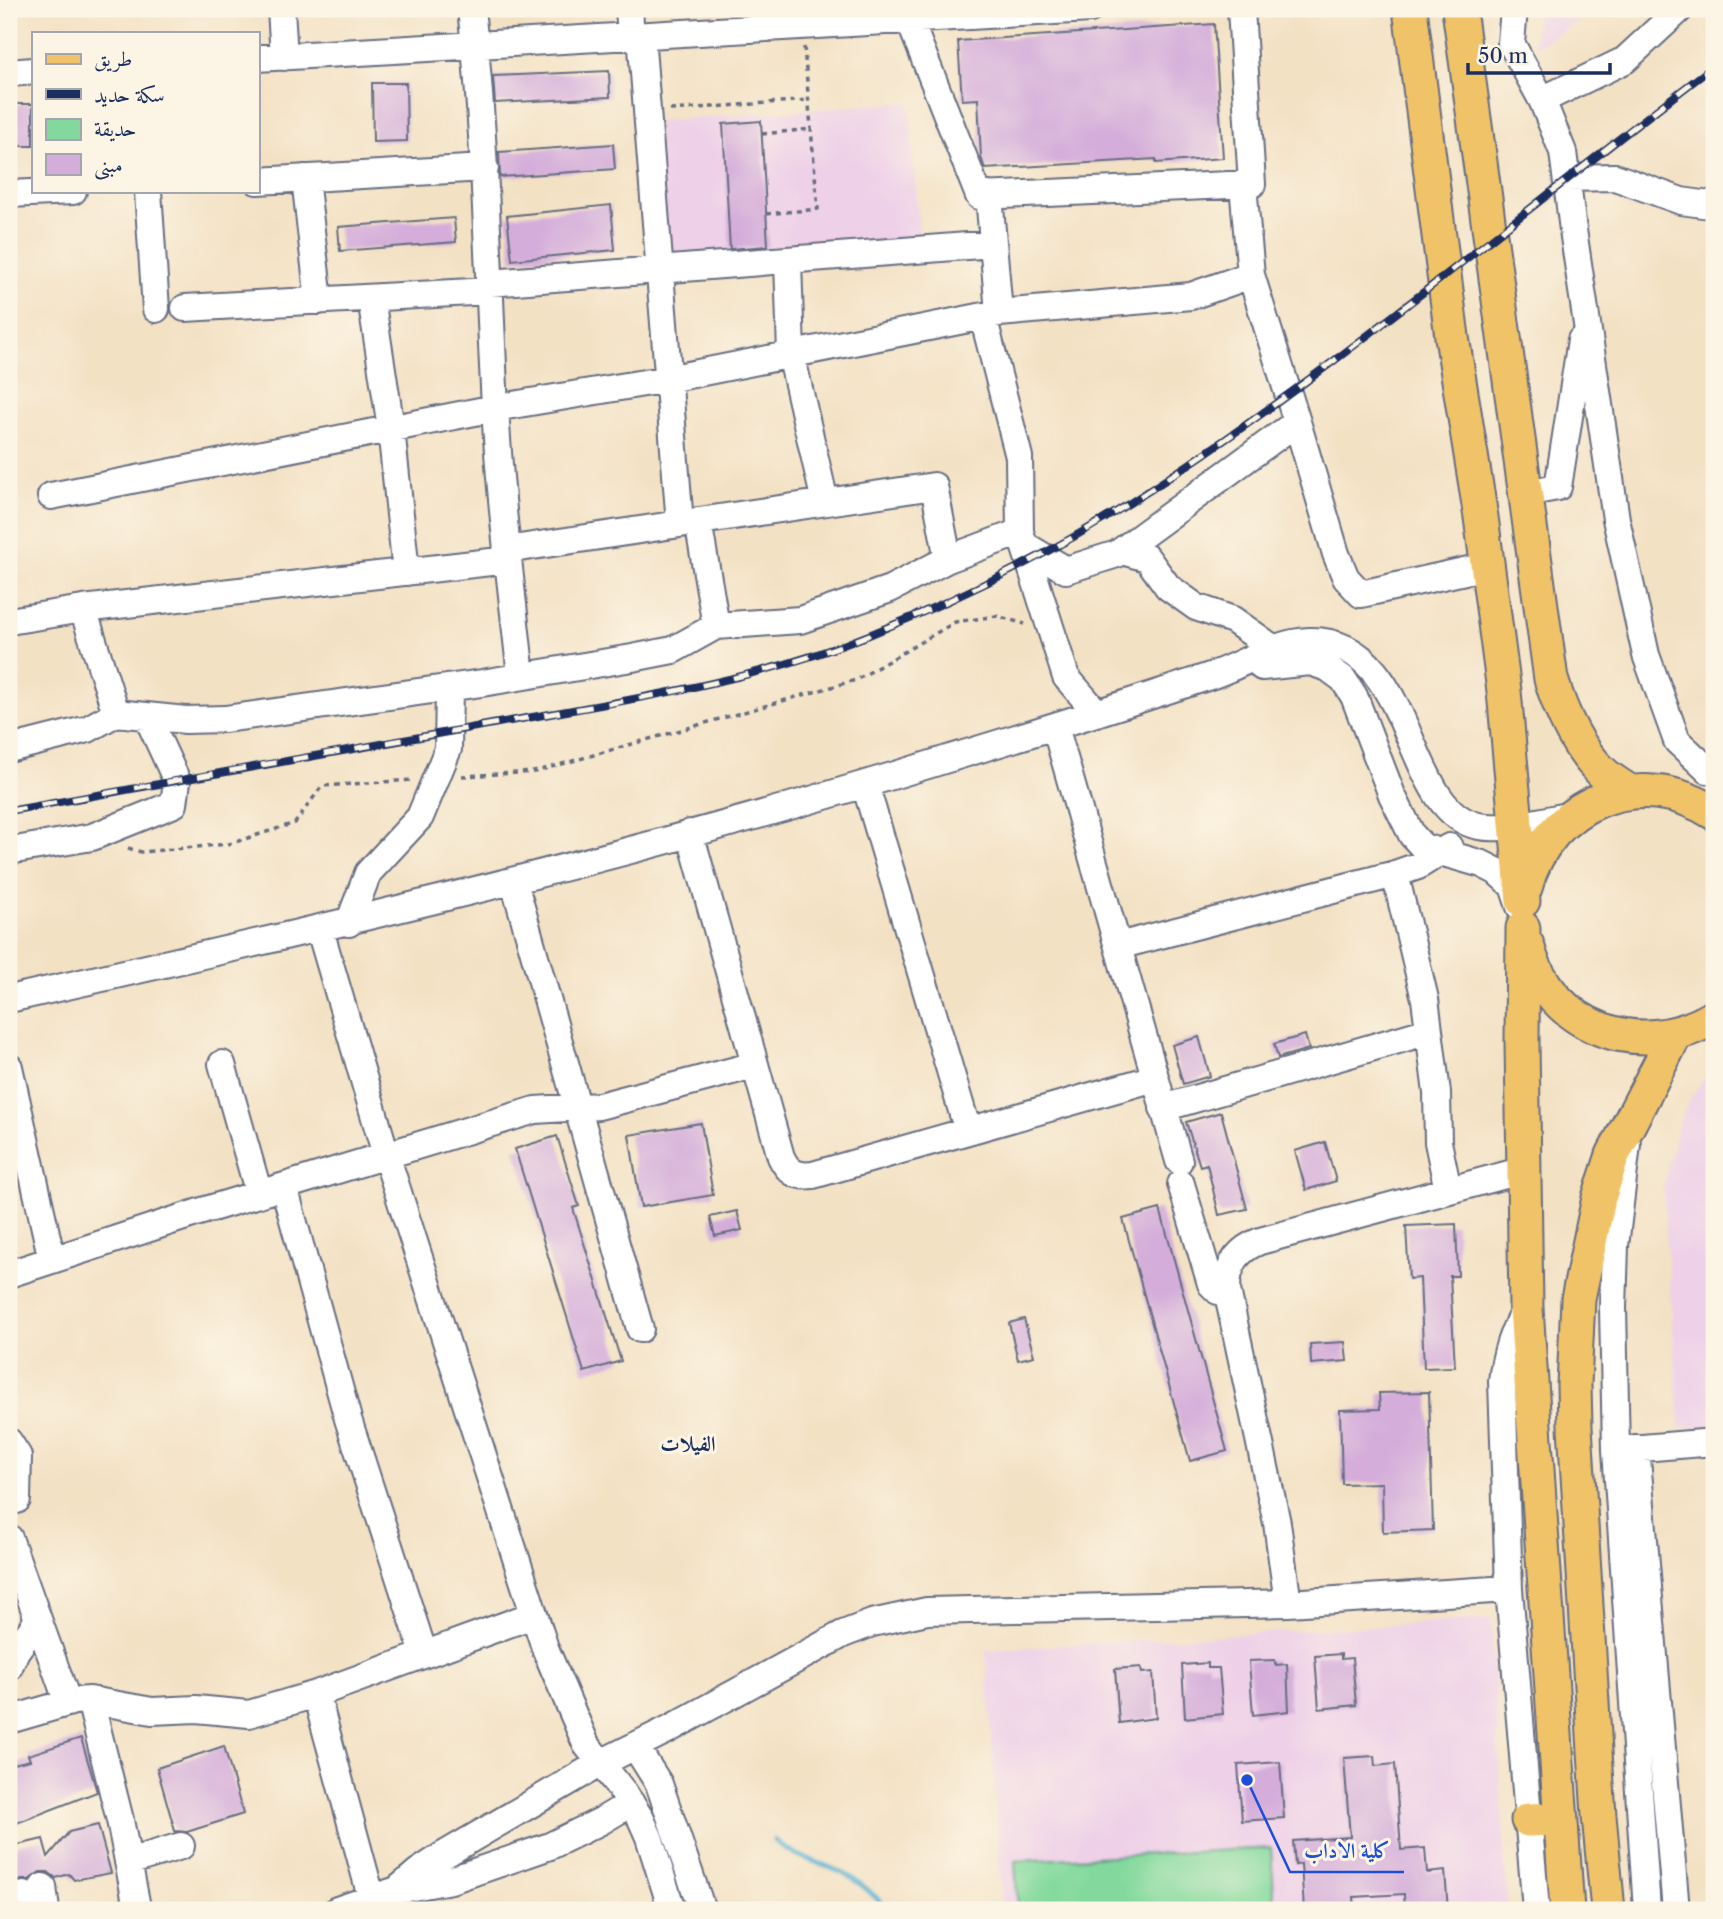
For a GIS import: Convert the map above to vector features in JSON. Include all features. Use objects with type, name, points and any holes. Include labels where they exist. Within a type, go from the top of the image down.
[{"type":"main road","points":[[1410,9],[1452,337],[1504,691],[1518,825],[1523,914],[1526,1308],[1544,1820],[1567,1910]]},
{"type":"main road","points":[[1459,9],[1551,679],[1577,738],[1603,773],[1630,792]]},
{"type":"main road","points":[[1703,807],[1661,792],[1630,792],[1600,800],[1572,815],[1560,825],[1541,850],[1529,874],[1523,914],[1529,954],[1540,977],[1555,998],[1575,1016],[1598,1028],[1623,1036],[1649,1038],[1675,1035],[1714,1017]]},
{"type":"main road","points":[[1608,1910],[1597,1775],[1574,1385],[1578,1299],[1589,1241],[1613,1155],[1675,1035]]},
{"type":"street","points":[[281,9],[284,57]]},
{"type":"street","points":[[471,9],[485,168],[495,408],[507,555],[521,676]]},
{"type":"street","points":[[629,9],[636,36],[647,112],[668,379],[689,523],[716,626]]},
{"type":"street","points":[[259,58],[636,36],[802,17],[909,19],[1090,9]]},
{"type":"street","points":[[909,19],[979,196],[1252,184],[1241,9]]},
{"type":"street","points":[[1514,9],[1511,43],[1542,100],[1563,152],[1616,519],[1646,654],[1677,741],[1711,764],[1703,807]]},
{"type":"street","points":[[1542,100],[1625,60],[1680,9]]},
{"type":"street","points":[[9,73],[32,71]]},
{"type":"street","points":[[259,181],[485,168]]},
{"type":"street","points":[[1567,178],[1615,177],[1681,201],[1710,205],[1714,202]]},
{"type":"street","points":[[305,178],[319,301]]},
{"type":"street","points":[[1243,185],[1251,275],[1336,554],[1346,578],[1361,594],[1487,566]]},
{"type":"street","points":[[9,194],[52,192]]},
{"type":"street","points":[[148,192],[156,309]]},
{"type":"street","points":[[989,195],[993,244],[991,314],[1019,457],[1022,538],[1066,677],[1097,713]]},
{"type":"street","points":[[185,308],[371,298],[993,244]]},
{"type":"street","points":[[788,261],[791,354],[825,502]]},
{"type":"street","points":[[51,496],[495,408],[668,379],[991,314],[1191,296],[1251,275]]},
{"type":"street","points":[[371,298],[391,428],[406,572]]},
{"type":"street","points":[[1525,493],[1558,487],[1585,314]]},
{"type":"street","points":[[1022,538],[1066,570],[1122,551],[1297,422]]},
{"type":"street","points":[[9,621],[83,609],[406,572],[689,523],[934,486],[948,559]]},
{"type":"street","points":[[9,748],[88,729],[116,713],[186,720],[225,719],[449,688],[673,650],[716,626],[800,620],[890,589],[948,559],[1022,538]]},
{"type":"street","points":[[1122,551],[1147,558],[1168,587],[1196,607],[1233,620],[1274,649]]},
{"type":"street","points":[[83,609],[116,713]]},
{"type":"street","points":[[9,999],[320,930],[514,881],[865,784],[1219,673],[1293,643],[1322,642],[1350,650],[1373,668],[1444,805],[1454,815],[1479,826],[1518,825],[1572,815]]},
{"type":"street","points":[[1219,673],[1294,662],[1319,664],[1336,673],[1354,696],[1392,794],[1412,835],[1423,847],[1482,864],[1504,877],[1513,886],[1523,914]]},
{"type":"street","points":[[349,922],[368,873],[420,817],[448,749],[449,688]]},
{"type":"street","points":[[9,851],[92,837],[174,804],[177,780],[147,716]]},
{"type":"street","points":[[1055,726],[1211,1284],[1218,1291],[1227,1290]]},
{"type":"street","points":[[865,784],[968,1131]]},
{"type":"street","points":[[1118,946],[1395,874],[1418,866],[1441,853],[1479,826]]},
{"type":"street","points":[[690,832],[781,1157],[793,1173],[802,1176],[1155,1078]]},
{"type":"street","points":[[1395,874],[1425,999],[1437,1093],[1438,1142],[1448,1190]]},
{"type":"street","points":[[514,881],[640,1329]]},
{"type":"street","points":[[320,930],[386,1155],[533,1615],[586,1744],[631,1803],[649,1837],[672,1910]]},
{"type":"street","points":[[1163,1108],[1429,1031]]},
{"type":"street","points":[[222,1064],[271,1190],[424,1654]]},
{"type":"street","points":[[9,1273],[535,1110],[599,1106],[755,1065]]},
{"type":"street","points":[[9,1067],[52,1260]]},
{"type":"street","points":[[1630,1121],[1615,1258],[1613,1308],[1676,1910]]},
{"type":"street","points":[[1288,1603],[1277,1523],[1227,1290],[1231,1265],[1238,1254],[1248,1246],[1524,1170]]},
{"type":"street","points":[[1526,1308],[1507,1350],[1502,1381],[1509,1589],[1544,1820],[1536,1910]]},
{"type":"street","points":[[9,1442],[18,1456],[17,1500],[9,1502]]},
{"type":"street","points":[[1626,1449],[1714,1442]]},
{"type":"street","points":[[1626,1449],[1647,1910]]},
{"type":"street","points":[[9,1538],[38,1620],[79,1701],[120,1820],[136,1902]]},
{"type":"street","points":[[397,1890],[442,1856],[599,1764],[843,1634],[901,1615],[927,1611],[1288,1603],[1509,1589]]},
{"type":"street","points":[[9,1720],[79,1701],[152,1711],[196,1709],[249,1714],[316,1694],[533,1615]]},
{"type":"street","points":[[9,1667],[16,1651],[38,1620]]},
{"type":"street","points":[[316,1694],[372,1900]]},
{"type":"street","points":[[635,1746],[659,1784],[702,1910]]},
{"type":"street","points":[[337,1910],[397,1890],[451,1880],[550,1846],[631,1803]]},
{"type":"street","points":[[128,1862],[181,1846]]},
{"type":"path","points":[[766,214],[818,209],[802,17]]},
{"type":"path","points":[[647,112],[809,100]]},
{"type":"path","points":[[762,134],[811,130]]},
{"type":"path","points":[[92,837],[141,852],[229,844],[295,823],[321,786],[534,772],[856,680],[955,622],[997,616],[1051,631]]},
{"type":"shaded area","points":[[1537,9],[1597,9],[1534,48]]},
{"type":"shaded area","points":[[909,102],[920,242],[668,262],[657,121]]},
{"type":"shaded area","points":[[1714,1064],[1714,1426],[1680,1428],[1663,1189],[1677,1128],[1688,1102]]},
{"type":"shaded area","points":[[1491,1619],[1508,1910],[1002,1910],[986,1650]]},
{"type":"green space","points":[[1271,1848],[1275,1910],[1018,1910],[1015,1861]]},
{"type":"building","points":[[1214,24],[1223,158],[985,169],[981,157],[978,99],[962,100],[958,41]]},
{"type":"building","points":[[609,71],[610,97],[495,103],[493,76]]},
{"type":"building","points":[[372,83],[406,83],[407,141],[373,142]]},
{"type":"building","points":[[9,104],[32,104],[32,146],[10,146]]},
{"type":"building","points":[[761,121],[768,246],[730,249],[723,124]]},
{"type":"building","points":[[613,144],[615,169],[500,177],[499,152]]},
{"type":"building","points":[[611,205],[615,250],[512,260],[507,216]]},
{"type":"building","points":[[454,218],[456,242],[340,251],[338,227]]},
{"type":"building","points":[[1305,1035],[1309,1049],[1278,1058],[1274,1044]]},
{"type":"building","points":[[1199,1037],[1210,1076],[1183,1084],[1172,1045]]},
{"type":"building","points":[[1221,1112],[1247,1209],[1219,1215],[1207,1164],[1200,1166],[1186,1122]]},
{"type":"building","points":[[701,1123],[713,1195],[641,1207],[629,1135]]},
{"type":"building","points":[[557,1136],[579,1206],[573,1208],[621,1361],[584,1372],[515,1149]]},
{"type":"building","points":[[1325,1142],[1336,1181],[1306,1190],[1295,1151]]},
{"type":"building","points":[[1160,1209],[1227,1451],[1190,1461],[1123,1219]]},
{"type":"building","points":[[737,1211],[742,1230],[715,1236],[710,1217]]},
{"type":"building","points":[[1456,1224],[1458,1276],[1450,1276],[1455,1367],[1424,1368],[1420,1278],[1409,1279],[1406,1226]]},
{"type":"building","points":[[1024,1319],[1034,1356],[1018,1360],[1009,1323]]},
{"type":"building","points":[[1345,1342],[1347,1361],[1311,1364],[1310,1344]]},
{"type":"building","points":[[1429,1392],[1433,1530],[1383,1532],[1382,1483],[1342,1484],[1340,1410],[1380,1409],[1379,1393]]},
{"type":"building","points":[[1341,1654],[1341,1659],[1352,1658],[1356,1705],[1319,1709],[1315,1656]]},
{"type":"building","points":[[1275,1660],[1276,1665],[1287,1664],[1289,1711],[1253,1715],[1249,1661]]},
{"type":"building","points":[[1208,1663],[1208,1668],[1219,1668],[1223,1714],[1185,1718],[1182,1665]]},
{"type":"building","points":[[1141,1667],[1142,1673],[1153,1672],[1156,1718],[1119,1723],[1115,1669]]},
{"type":"building","points":[[81,1738],[97,1792],[9,1826],[9,1765],[30,1760],[28,1755]]},
{"type":"building","points":[[224,1746],[243,1814],[187,1832],[175,1831],[157,1768]]},
{"type":"building","points":[[1374,1756],[1375,1766],[1395,1764],[1401,1850],[1425,1848],[1427,1873],[1445,1871],[1448,1910],[1405,1910],[1404,1894],[1354,1897],[1355,1910],[1304,1910],[1301,1864],[1295,1865],[1293,1841],[1350,1837],[1344,1758]]},
{"type":"building","points":[[1280,1762],[1284,1818],[1242,1821],[1238,1765]]},
{"type":"building","points":[[98,1825],[111,1873],[74,1880],[69,1874],[56,1878],[48,1872],[40,1872],[29,1880],[14,1883],[9,1892],[9,1847],[43,1839],[48,1857],[69,1832]]},
{"type":"waterway","points":[[774,1840],[802,1857],[850,1877],[888,1910]]},
{"type":"railway","points":[[9,811],[686,689],[825,652],[903,621],[1004,574],[1070,539],[1209,451],[1356,344],[1714,66]]},
{"type":"place","name":"كلية الاداب","points":[[1247,1780]]},
{"type":"district","name":"الفيلات","points":[[688,1444]]}]
